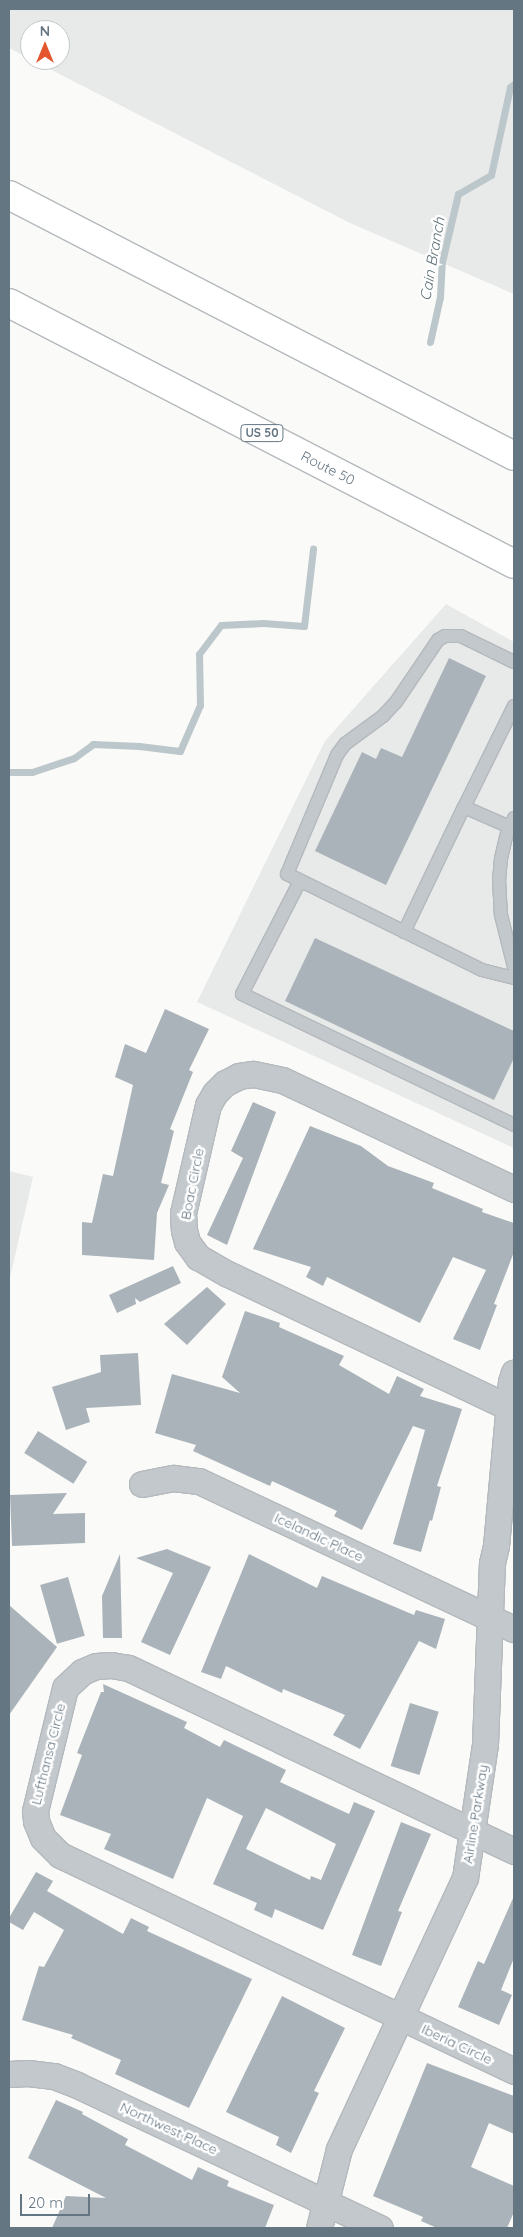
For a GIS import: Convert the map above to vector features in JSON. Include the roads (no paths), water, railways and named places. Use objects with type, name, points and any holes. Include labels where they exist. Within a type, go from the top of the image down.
[{"type":"highway","points":[[9,196],[514,456]]},
{"type":"highway","name":"Route 50","points":[[9,303],[514,564]]},
{"type":"street","name":"Boac Circle","points":[[512,1409],[228,1274],[198,1257],[187,1242],[183,1213],[208,1106],[225,1083],[239,1076],[253,1074],[282,1080],[514,1189]]},
{"type":"street","name":"Airline Parkway","points":[[319,2228],[324,2202],[339,2149],[465,1878],[486,1744],[492,1564],[496,1546],[512,1409],[511,1382],[514,1372]]},
{"type":"street","name":"Icelandic Place","points":[[142,1484],[174,1478],[199,1481],[491,1618]]},
{"type":"street","points":[[491,1618],[514,1629]]},
{"type":"street","name":"Lufthansa Circle","points":[[401,2018],[53,1851],[43,1838],[34,1811],[61,1700],[72,1680],[82,1672],[96,1666],[111,1665],[128,1668],[514,1850]]},
{"type":"street","name":"Iberia Circle","points":[[401,2018],[514,2071]]},
{"type":"street","name":"Northwest Place","points":[[9,2074],[28,2072],[54,2076],[77,2085],[380,2228]]},
{"type":"lane","points":[[514,662],[461,636],[445,636],[438,640],[396,702],[383,716],[345,744],[338,755],[287,874],[482,970],[514,978]]},
{"type":"lane","points":[[404,932],[514,706]]},
{"type":"lane","points":[[464,808],[513,825],[500,858],[500,896],[505,937],[514,967]]},
{"type":"lane","points":[[300,880],[242,994],[514,1124]]},
{"type":"waterway","name":"Cain Branch","points":[[430,342],[440,297],[442,262],[458,194],[491,175],[510,87],[514,84]]},
{"type":"waterway","name":"Cain Branch","points":[[9,772],[32,772],[74,758],[93,744],[139,746],[180,751],[200,705],[199,654],[221,625],[263,623],[304,626],[313,549]]}]
